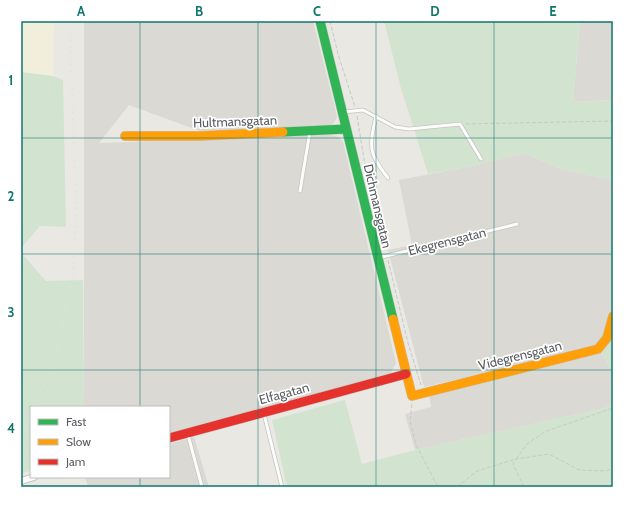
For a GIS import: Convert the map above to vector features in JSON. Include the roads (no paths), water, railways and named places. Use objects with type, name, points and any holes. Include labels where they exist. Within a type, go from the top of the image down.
[{"type":"street","name":"Dichmansgatan","points":[[320,21],[412,396]]},
{"type":"street","name":"Hultmansgatan","points":[[125,136],[199,136],[310,132],[346,129]]},
{"type":"street","name":"Videgrensgatan","points":[[412,396],[598,349],[604,344],[608,337],[613,316]]},
{"type":"street","name":"Elfagatan","points":[[170,438],[406,374]]},
{"type":"street","points":[[21,481],[31,478]]},
{"type":"lane","points":[[342,112],[363,110],[395,127],[409,129],[460,124],[482,159]]},
{"type":"lane","points":[[376,116],[370,142],[373,159],[388,178]]},
{"type":"lane","points":[[300,191],[310,132]]},
{"type":"lane","name":"Ekegrensgatan","points":[[377,258],[518,224]]},
{"type":"lane","points":[[263,412],[282,487]]},
{"type":"lane","points":[[188,433],[202,487]]},
{"type":"railway","points":[[34,406],[47,377],[59,340],[73,274],[76,211],[70,21]]},
{"type":"railway","points":[[21,432],[30,415]]}]
